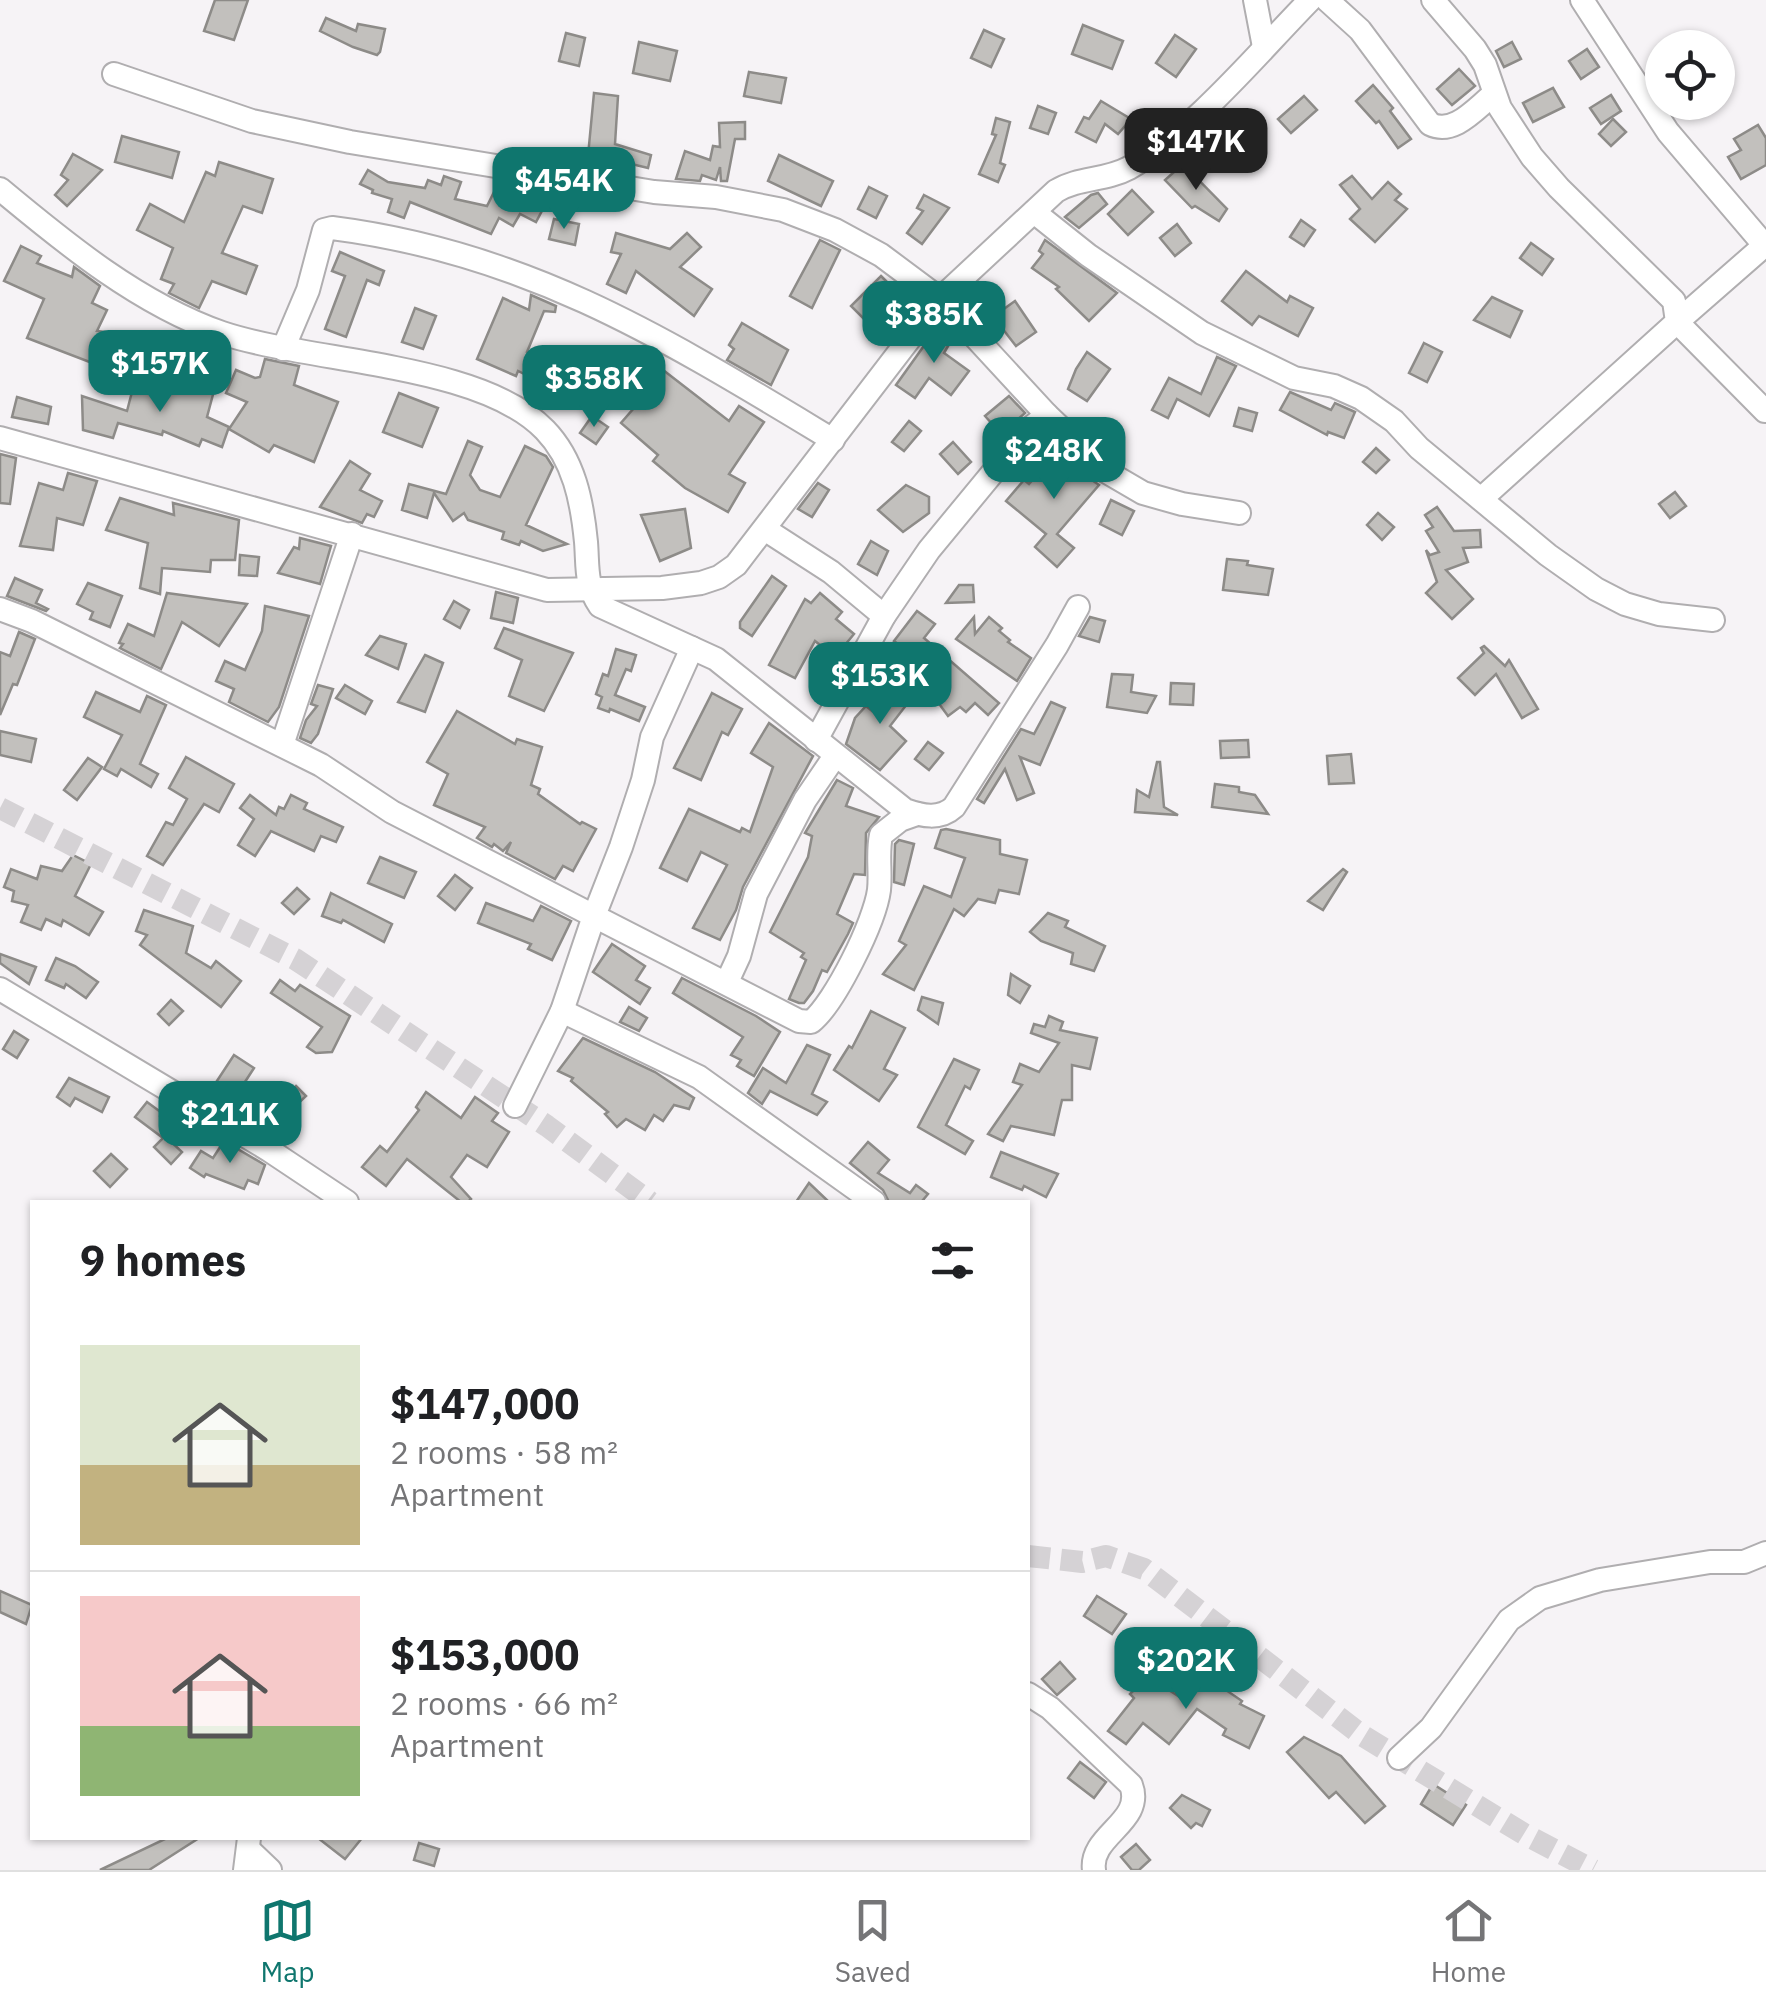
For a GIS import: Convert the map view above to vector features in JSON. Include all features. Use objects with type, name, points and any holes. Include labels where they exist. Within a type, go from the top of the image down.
[{"type":"street","points":[[1255,0],[1264,47]]},
{"type":"street","points":[[0,438],[534,587],[662,588],[719,577],[736,565],[766,530],[940,299],[1056,191],[1071,182],[1107,176],[1147,156],[1190,122],[1310,0]]},
{"type":"street","points":[[1327,0],[1360,30],[1430,124],[1439,128],[1454,126],[1494,94]]},
{"type":"street","points":[[1433,0],[1475,49],[1494,94],[1532,157],[1674,300],[1677,322],[1766,411]]},
{"type":"street","points":[[1481,499],[1765,246],[1668,132],[1582,0]]},
{"type":"street","points":[[114,74],[252,122],[350,142],[784,210],[835,230],[881,255],[940,299],[1047,416],[1107,472],[1144,493],[1239,513]]},
{"type":"street","points":[[0,189],[54,234],[173,312],[222,333],[465,385],[512,404],[558,444],[575,479],[583,512],[589,590],[600,606],[716,659],[894,804],[917,814],[936,815],[954,807],[1058,645],[1078,607]]},
{"type":"street","points":[[1034,212],[1088,255],[1202,333],[1294,378],[1334,386],[1361,398],[1394,421],[1419,448],[1568,571],[1596,589],[1625,604],[1659,614],[1713,620]]},
{"type":"street","points":[[283,349],[308,290],[324,230],[396,236],[486,260],[606,309],[833,440]]},
{"type":"street","points":[[816,740],[884,616],[928,550],[1028,430],[1047,416]]},
{"type":"street","points":[[766,530],[831,572],[884,616]]},
{"type":"street","points":[[282,745],[352,534]]},
{"type":"street","points":[[0,609],[32,621],[321,765],[392,812],[799,1021],[811,1022],[816,1018],[873,917],[879,892],[880,835],[900,820],[917,814]]},
{"type":"street","points":[[515,1106],[562,1012],[643,780],[652,737],[692,648]]},
{"type":"street","points":[[726,982],[739,956],[756,894],[805,800],[835,756]]},
{"type":"street","points":[[0,989],[269,1150],[345,1200]]},
{"type":"street","points":[[562,1012],[699,1077],[871,1200]]},
{"type":"street","points":[[1399,1758],[1432,1728],[1508,1620],[1540,1598],[1600,1580],[1718,1560],[1744,1562],[1766,1553]]},
{"type":"street","points":[[1030,1695],[1060,1717],[1131,1785],[1131,1810],[1096,1853],[1094,1870]]},
{"type":"street","points":[[248,1852],[270,1870]]},
{"type":"building","points":[[215,0],[248,0],[234,40],[204,31]]},
{"type":"building","points":[[326,18],[356,31],[358,24],[385,29],[380,52],[377,55],[353,47],[320,31]]},
{"type":"building","points":[[1083,25],[1123,41],[1112,69],[1072,54]]},
{"type":"building","points":[[984,30],[1004,39],[991,67],[971,58]]},
{"type":"building","points":[[566,33],[585,38],[579,66],[559,61]]},
{"type":"building","points":[[1175,35],[1196,49],[1176,77],[1156,63]]},
{"type":"building","points":[[639,42],[677,51],[670,81],[633,73]]},
{"type":"building","points":[[1512,42],[1521,59],[1504,67],[1496,51]]},
{"type":"building","points":[[1587,49],[1599,67],[1581,79],[1569,61]]},
{"type":"building","points":[[1459,69],[1475,86],[1452,105],[1437,89]]},
{"type":"building","points":[[749,72],[786,78],[781,103],[744,96]]},
{"type":"building","points":[[1373,85],[1393,108],[1390,111],[1411,139],[1398,148],[1379,121],[1376,123],[1356,101]]},
{"type":"building","points":[[1553,88],[1564,107],[1533,122],[1523,103]]},
{"type":"building","points":[[594,93],[618,96],[615,144],[651,155],[648,168],[615,160],[612,170],[597,167],[599,158],[588,156]]},
{"type":"building","points":[[1611,95],[1621,111],[1601,124],[1590,108]]},
{"type":"building","points":[[1304,96],[1317,110],[1291,133],[1278,119]]},
{"type":"building","points":[[1101,101],[1131,119],[1118,134],[1105,124],[1096,142],[1076,132],[1084,117],[1089,119]]},
{"type":"building","points":[[1038,106],[1056,113],[1048,134],[1030,128]]},
{"type":"building","points":[[996,118],[1010,122],[1000,163],[1005,165],[998,182],[979,174],[996,135],[992,134]]},
{"type":"building","points":[[1613,119],[1626,132],[1611,146],[1599,134]]},
{"type":"building","points":[[745,122],[745,139],[735,139],[727,181],[721,181],[720,167],[716,180],[702,175],[700,181],[676,179],[685,151],[710,160],[713,146],[720,147],[719,123]]},
{"type":"building","points":[[1758,125],[1766,138],[1766,165],[1741,179],[1728,157],[1741,150],[1734,139]]},
{"type":"building","points":[[122,136],[179,152],[172,178],[115,162]]},
{"type":"building","points":[[73,154],[102,170],[67,206],[55,195],[68,180],[61,175]]},
{"type":"building","points":[[779,155],[833,181],[821,206],[768,181]]},
{"type":"building","points":[[219,162],[273,179],[262,213],[243,206],[222,253],[257,266],[246,294],[212,281],[199,308],[169,293],[174,284],[161,279],[173,248],[137,230],[150,204],[184,222],[206,172],[215,176]]},
{"type":"building","points":[[1183,164],[1227,209],[1219,221],[1195,206],[1192,208],[1165,180]]},
{"type":"building","points":[[368,170],[388,182],[425,188],[428,180],[441,185],[444,176],[461,182],[455,199],[487,206],[498,184],[544,207],[536,222],[520,214],[513,226],[499,218],[491,234],[410,202],[404,218],[388,212],[392,199],[372,193],[360,184]]},
{"type":"building","points":[[1352,176],[1372,199],[1388,182],[1401,194],[1395,200],[1407,209],[1375,242],[1350,219],[1360,209],[1340,185]]},
{"type":"building","points":[[869,187],[887,196],[876,218],[858,209]]},
{"type":"building","points":[[1132,190],[1153,212],[1128,235],[1108,214]]},
{"type":"building","points":[[1098,193],[1107,204],[1079,228],[1065,217],[1091,195]]},
{"type":"building","points":[[924,195],[949,208],[922,244],[907,233],[923,211],[917,208]]},
{"type":"building","points":[[554,219],[579,224],[575,245],[549,239]]},
{"type":"building","points":[[1301,220],[1315,230],[1304,246],[1290,237]]},
{"type":"building","points":[[1177,224],[1191,243],[1175,256],[1160,238]]},
{"type":"building","points":[[616,233],[670,249],[687,233],[701,247],[680,267],[712,289],[694,316],[636,271],[626,293],[607,284],[621,254],[611,252]]},
{"type":"building","points":[[820,240],[840,250],[812,308],[790,296]]},
{"type":"building","points":[[1045,240],[1117,293],[1089,321],[1056,289],[1059,287],[1032,268],[1043,254],[1039,251]]},
{"type":"building","points":[[1531,243],[1553,259],[1542,275],[1520,258]]},
{"type":"building","points":[[21,246],[41,256],[37,263],[72,277],[74,267],[100,286],[92,303],[107,310],[97,331],[158,338],[156,354],[202,375],[201,379],[100,366],[27,338],[44,299],[4,281]]},
{"type":"building","points":[[340,252],[384,271],[379,285],[367,280],[346,337],[325,329],[345,276],[332,271]]},
{"type":"building","points":[[1246,271],[1287,302],[1290,296],[1313,308],[1298,336],[1259,316],[1252,325],[1222,301]]},
{"type":"building","points":[[881,276],[899,294],[869,324],[851,306]]},
{"type":"building","points":[[531,295],[556,306],[555,312],[544,311],[527,352],[566,371],[557,390],[518,371],[516,376],[477,359],[503,298],[529,310]]},
{"type":"building","points":[[1492,297],[1522,311],[1510,337],[1474,320]]},
{"type":"building","points":[[1015,301],[1036,332],[1016,346],[1002,328],[996,333],[987,321]]},
{"type":"building","points":[[415,308],[436,316],[423,349],[402,342]]},
{"type":"building","points":[[941,322],[954,336],[944,353],[969,371],[951,395],[929,378],[915,398],[896,385]]},
{"type":"building","points":[[742,323],[788,350],[771,385],[727,360],[734,349],[729,345]]},
{"type":"building","points":[[1424,343],[1442,352],[1427,382],[1409,373]]},
{"type":"building","points":[[1087,352],[1110,369],[1087,401],[1068,389]]},
{"type":"building","points":[[645,356],[729,421],[739,406],[764,422],[729,474],[745,483],[728,512],[685,488],[653,461],[658,455],[621,423],[655,384],[635,368]]},
{"type":"building","points":[[1217,357],[1236,366],[1209,416],[1177,399],[1168,418],[1152,410],[1169,378],[1201,394]]},
{"type":"building","points":[[265,359],[299,366],[294,385],[338,402],[314,462],[274,445],[269,452],[229,429],[247,402],[226,393],[236,370],[260,377]]},
{"type":"building","points":[[195,382],[215,387],[207,417],[229,427],[222,447],[202,439],[199,446],[163,431],[162,435],[118,423],[113,438],[83,430],[82,396],[127,411],[132,392],[195,389]]},
{"type":"building","points":[[1290,392],[1331,410],[1335,403],[1355,412],[1344,438],[1328,432],[1327,435],[1280,410]]},
{"type":"building","points":[[399,393],[438,408],[422,447],[383,432]]},
{"type":"building","points":[[1009,396],[1025,413],[1001,434],[985,416]]},
{"type":"building","points":[[17,397],[51,407],[48,424],[12,417]]},
{"type":"building","points":[[1239,408],[1257,413],[1252,431],[1234,426]]},
{"type":"building","points":[[592,416],[608,427],[596,444],[580,433]]},
{"type":"building","points":[[909,421],[921,431],[904,451],[892,442]]},
{"type":"building","points":[[468,441],[482,447],[470,475],[480,490],[500,497],[525,446],[546,456],[553,467],[526,525],[567,544],[543,551],[521,541],[519,545],[502,539],[504,532],[468,520],[464,513],[453,521],[434,493],[427,518],[402,510],[409,484],[446,494]]},
{"type":"building","points":[[953,442],[971,462],[958,474],[940,454]]},
{"type":"building","points":[[1060,448],[1099,485],[1057,534],[1074,548],[1057,567],[1035,547],[1046,534],[1006,501],[1024,480],[1029,484]]},
{"type":"building","points":[[1376,448],[1389,460],[1376,473],[1363,462]]},
{"type":"building","points":[[0,454],[16,458],[10,504],[0,503]]},
{"type":"building","points":[[350,461],[370,474],[360,490],[382,501],[374,517],[367,514],[362,523],[320,507]]},
{"type":"building","points":[[68,473],[97,481],[83,525],[57,518],[53,550],[20,546],[39,483],[63,490]]},
{"type":"building","points":[[818,483],[829,490],[812,517],[798,509]]},
{"type":"building","points":[[906,485],[929,497],[929,513],[903,532],[878,510]]},
{"type":"building","points":[[1675,492],[1686,506],[1670,518],[1659,504]]},
{"type":"building","points":[[120,498],[174,515],[173,503],[239,520],[235,560],[211,560],[210,572],[162,568],[160,594],[140,588],[148,543],[106,530]]},
{"type":"building","points":[[1111,500],[1134,511],[1122,535],[1100,524]]},
{"type":"building","points":[[1437,507],[1454,531],[1480,530],[1481,547],[1463,548],[1468,562],[1446,570],[1473,599],[1452,619],[1426,593],[1437,582],[1426,550],[1430,555],[1439,552],[1426,531],[1433,527],[1425,515]]},
{"type":"building","points":[[685,509],[691,548],[660,561],[641,515]]},
{"type":"building","points":[[1378,513],[1394,527],[1382,540],[1367,525]]},
{"type":"building","points":[[300,538],[331,546],[320,584],[278,573],[294,547],[299,549]]},
{"type":"building","points":[[871,541],[888,551],[877,575],[858,564]]},
{"type":"building","points":[[240,555],[259,557],[257,576],[239,575]]},
{"type":"building","points":[[1227,559],[1273,569],[1268,595],[1223,590]]},
{"type":"building","points":[[772,576],[786,586],[752,636],[740,628],[740,622]]},
{"type":"building","points":[[15,578],[42,590],[36,603],[46,611],[7,596]]},
{"type":"building","points":[[88,583],[122,596],[110,627],[90,619],[93,612],[77,604]]},
{"type":"building","points":[[959,585],[973,585],[974,602],[946,603]]},
{"type":"building","points":[[496,592],[518,598],[513,623],[491,618]]},
{"type":"building","points":[[167,593],[247,604],[219,646],[182,622],[161,669],[120,648],[123,644],[119,643],[128,624],[154,636]]},
{"type":"building","points":[[820,593],[842,612],[836,619],[854,634],[835,657],[815,641],[795,678],[769,665],[805,599],[811,603]]},
{"type":"building","points":[[454,601],[469,610],[460,628],[444,619]]},
{"type":"building","points":[[265,606],[309,616],[279,707],[268,722],[229,702],[234,689],[216,681],[225,661],[245,670],[262,631]]},
{"type":"building","points":[[917,611],[935,624],[924,638],[999,703],[988,715],[975,703],[966,712],[960,707],[948,716],[921,679],[929,667],[894,641]]},
{"type":"building","points":[[974,617],[975,634],[989,617],[1002,628],[999,631],[1008,642],[1031,658],[1017,681],[956,639]]},
{"type":"building","points":[[1090,617],[1105,621],[1099,642],[1079,636]]},
{"type":"building","points":[[504,628],[573,653],[544,711],[509,696],[522,660],[495,648]]},
{"type":"building","points":[[19,632],[35,639],[0,715],[0,652],[10,656]]},
{"type":"building","points":[[380,636],[406,644],[398,669],[366,655]]},
{"type":"building","points":[[1484,646],[1505,666],[1509,660],[1538,709],[1522,718],[1496,674],[1475,695],[1458,678],[1484,653]]},
{"type":"building","points":[[616,649],[636,655],[631,671],[626,669],[615,695],[645,707],[639,721],[598,708],[602,697],[596,694],[603,674],[608,676]]},
{"type":"building","points":[[425,655],[443,663],[425,712],[398,702]]},
{"type":"building","points":[[1112,674],[1133,675],[1131,692],[1156,696],[1147,713],[1107,707]]},
{"type":"building","points":[[895,680],[914,695],[890,726],[906,741],[880,770],[846,744],[855,718],[866,706],[872,711]]},
{"type":"building","points":[[1171,683],[1194,684],[1193,705],[1170,704]]},
{"type":"building","points":[[318,685],[333,689],[318,734],[311,743],[300,738],[306,720],[317,706],[311,704]]},
{"type":"building","points":[[345,685],[372,701],[365,714],[336,698]]},
{"type":"building","points":[[96,692],[140,712],[147,696],[166,705],[140,764],[158,774],[151,787],[121,769],[117,776],[104,769],[122,735],[84,717]]},
{"type":"building","points":[[712,693],[742,709],[728,735],[722,732],[701,780],[674,768]]},
{"type":"building","points":[[1051,702],[1065,708],[1040,765],[1020,757],[1034,793],[1017,800],[1005,769],[984,803],[977,799],[1021,729],[1034,734]]},
{"type":"building","points":[[457,711],[515,744],[517,739],[542,747],[531,785],[580,824],[596,829],[573,871],[563,866],[555,879],[506,853],[511,842],[503,851],[494,844],[492,847],[477,838],[485,827],[434,805],[448,774],[427,762]]},
{"type":"building","points":[[769,723],[813,756],[743,887],[720,940],[693,928],[727,865],[701,852],[687,881],[660,868],[689,809],[740,832],[742,828],[750,832],[773,767],[751,753]]},
{"type":"building","points":[[0,731],[36,739],[31,762],[0,755]]},
{"type":"building","points":[[1248,740],[1249,757],[1221,758],[1220,741]]},
{"type":"building","points":[[928,742],[943,753],[929,770],[915,759]]},
{"type":"building","points":[[1351,754],[1354,783],[1329,784],[1327,756]]},
{"type":"building","points":[[186,757],[234,784],[219,812],[204,804],[163,865],[147,856],[166,822],[173,825],[187,799],[169,788]]},
{"type":"building","points":[[88,758],[102,767],[77,800],[64,790]]},
{"type":"building","points":[[1157,762],[1164,807],[1178,815],[1135,812],[1137,790],[1149,797]]},
{"type":"building","points":[[837,780],[853,788],[846,806],[879,817],[866,833],[865,875],[854,874],[837,914],[853,923],[827,972],[822,970],[813,991],[804,1003],[799,1003],[789,999],[806,960],[801,957],[804,953],[770,932],[808,857],[812,836],[805,833]]},
{"type":"building","points":[[1215,784],[1239,787],[1239,792],[1255,795],[1268,814],[1212,807]]},
{"type":"building","points":[[250,795],[276,815],[291,795],[307,803],[304,809],[343,827],[336,842],[321,836],[314,851],[271,831],[255,856],[238,845],[254,819],[240,808]]},
{"type":"building","points":[[941,830],[1000,840],[1000,854],[1027,860],[1019,894],[999,890],[995,903],[978,899],[964,916],[954,909],[914,990],[883,974],[906,945],[899,941],[924,886],[951,897],[965,858],[935,848]]},
{"type":"building","points":[[899,840],[914,844],[904,885],[894,882],[895,844]]},
{"type":"building","points":[[73,855],[91,864],[75,896],[103,912],[89,935],[63,920],[61,926],[46,919],[41,930],[21,922],[28,905],[12,901],[14,891],[4,887],[11,869],[37,879],[41,866],[62,871]]},
{"type":"building","points":[[380,857],[416,872],[404,898],[368,883]]},
{"type":"building","points":[[1343,869],[1347,872],[1323,910],[1308,901]]},
{"type":"building","points":[[455,875],[472,888],[455,910],[438,896]]},
{"type":"building","points":[[297,888],[309,899],[294,914],[282,903]]},
{"type":"building","points":[[331,893],[392,924],[384,942],[343,920],[341,923],[322,916]]},
{"type":"building","points":[[486,903],[533,921],[541,906],[571,921],[552,960],[528,949],[531,944],[478,923]]},
{"type":"building","points":[[144,910],[193,926],[186,953],[211,968],[216,961],[241,981],[221,1007],[140,945],[147,935],[136,931]]},
{"type":"building","points":[[1048,913],[1068,921],[1065,927],[1105,946],[1094,971],[1071,964],[1073,953],[1041,941],[1030,932]]},
{"type":"building","points":[[612,944],[645,966],[636,980],[650,988],[640,1004],[593,972]]},
{"type":"building","points":[[0,954],[36,967],[29,984],[0,963]]},
{"type":"building","points":[[56,958],[98,982],[86,998],[66,984],[64,988],[46,980]]},
{"type":"building","points":[[1011,974],[1030,986],[1020,1003],[1008,995]]},
{"type":"building","points":[[682,978],[780,1032],[754,1076],[737,1066],[741,1060],[731,1055],[743,1037],[673,993]]},
{"type":"building","points":[[280,980],[295,991],[300,985],[350,1016],[332,1052],[316,1053],[307,1047],[322,1027],[271,993]]},
{"type":"building","points":[[922,997],[943,1003],[938,1024],[918,1010]]},
{"type":"building","points":[[171,1000],[183,1011],[169,1025],[158,1014]]},
{"type":"building","points":[[629,1007],[647,1018],[639,1031],[620,1022]]},
{"type":"building","points":[[871,1011],[905,1028],[884,1069],[897,1075],[879,1101],[834,1070],[849,1046],[852,1048]]},
{"type":"building","points":[[1049,1016],[1063,1022],[1060,1030],[1097,1038],[1090,1069],[1072,1065],[1072,1100],[1062,1100],[1054,1135],[1011,1126],[1003,1141],[988,1134],[1022,1085],[1013,1082],[1020,1064],[1039,1072],[1059,1043],[1031,1033],[1034,1024],[1045,1027]]},
{"type":"building","points":[[14,1031],[28,1040],[17,1058],[3,1049]]},
{"type":"building","points":[[583,1038],[655,1072],[694,1098],[689,1109],[674,1105],[663,1121],[654,1115],[645,1130],[626,1119],[617,1127],[605,1114],[608,1112],[571,1081],[573,1078],[558,1071]]},
{"type":"building","points":[[807,1045],[830,1055],[812,1094],[827,1102],[817,1115],[770,1091],[762,1104],[748,1093],[763,1068],[786,1083]]},
{"type":"building","points":[[234,1055],[254,1068],[228,1108],[207,1096]]},
{"type":"building","points":[[954,1059],[979,1070],[970,1089],[965,1086],[946,1125],[973,1141],[965,1154],[918,1127]]},
{"type":"building","points":[[69,1078],[109,1097],[102,1112],[75,1098],[70,1106],[57,1097]]},
{"type":"building","points":[[296,1086],[306,1096],[287,1114],[278,1104]]},
{"type":"building","points":[[426,1092],[461,1118],[475,1097],[498,1113],[492,1121],[509,1132],[487,1167],[467,1155],[451,1177],[470,1200],[458,1200],[407,1159],[386,1186],[362,1167],[380,1146],[387,1152],[419,1110],[416,1107]]},
{"type":"building","points":[[147,1102],[172,1127],[163,1138],[135,1117]]},
{"type":"building","points":[[165,1136],[182,1152],[171,1164],[154,1147]]},
{"type":"building","points":[[224,1141],[265,1165],[258,1184],[248,1180],[244,1189],[206,1174],[204,1177],[190,1168],[201,1151],[213,1158]]},
{"type":"building","points":[[868,1142],[889,1160],[878,1173],[910,1193],[916,1185],[928,1194],[923,1200],[888,1200],[883,1190],[850,1163]]},
{"type":"building","points":[[1001,1152],[1058,1174],[1046,1197],[991,1177]]},
{"type":"building","points":[[111,1154],[127,1169],[110,1187],[94,1171]]},
{"type":"building","points":[[809,1183],[827,1200],[797,1200]]},
{"type":"building","points":[[0,1591],[30,1604],[26,1624],[0,1612]]},
{"type":"building","points":[[1097,1596],[1126,1614],[1112,1634],[1084,1616]]},
{"type":"building","points":[[1060,1662],[1075,1679],[1057,1695],[1042,1679]]},
{"type":"building","points":[[1204,1675],[1242,1701],[1240,1704],[1264,1716],[1249,1748],[1223,1735],[1226,1729],[1197,1709],[1169,1744],[1143,1723],[1126,1744],[1108,1731],[1134,1698],[1130,1694],[1145,1679],[1157,1690],[1161,1685],[1186,1701]]},
{"type":"building","points":[[1304,1737],[1341,1756],[1385,1806],[1365,1823],[1336,1792],[1329,1798],[1287,1752]]},
{"type":"building","points":[[1080,1762],[1106,1782],[1094,1798],[1068,1778]]},
{"type":"building","points":[[1433,1784],[1466,1805],[1453,1825],[1421,1804]]},
{"type":"building","points":[[1182,1795],[1210,1810],[1202,1826],[1196,1823],[1191,1828],[1170,1808]]},
{"type":"building","points":[[163,1840],[196,1840],[149,1870],[100,1870]]},
{"type":"building","points":[[321,1840],[360,1840],[345,1859]]},
{"type":"building","points":[[419,1843],[439,1849],[434,1866],[414,1860]]},
{"type":"building","points":[[1136,1844],[1150,1860],[1139,1870],[1132,1870],[1121,1857]]},
{"type":"tunnel","points":[[0,808],[295,959],[547,1126],[647,1200]]},
{"type":"tunnel","points":[[1030,1556],[1082,1562],[1106,1556],[1144,1569],[1363,1736],[1524,1834],[1593,1870]]}]
